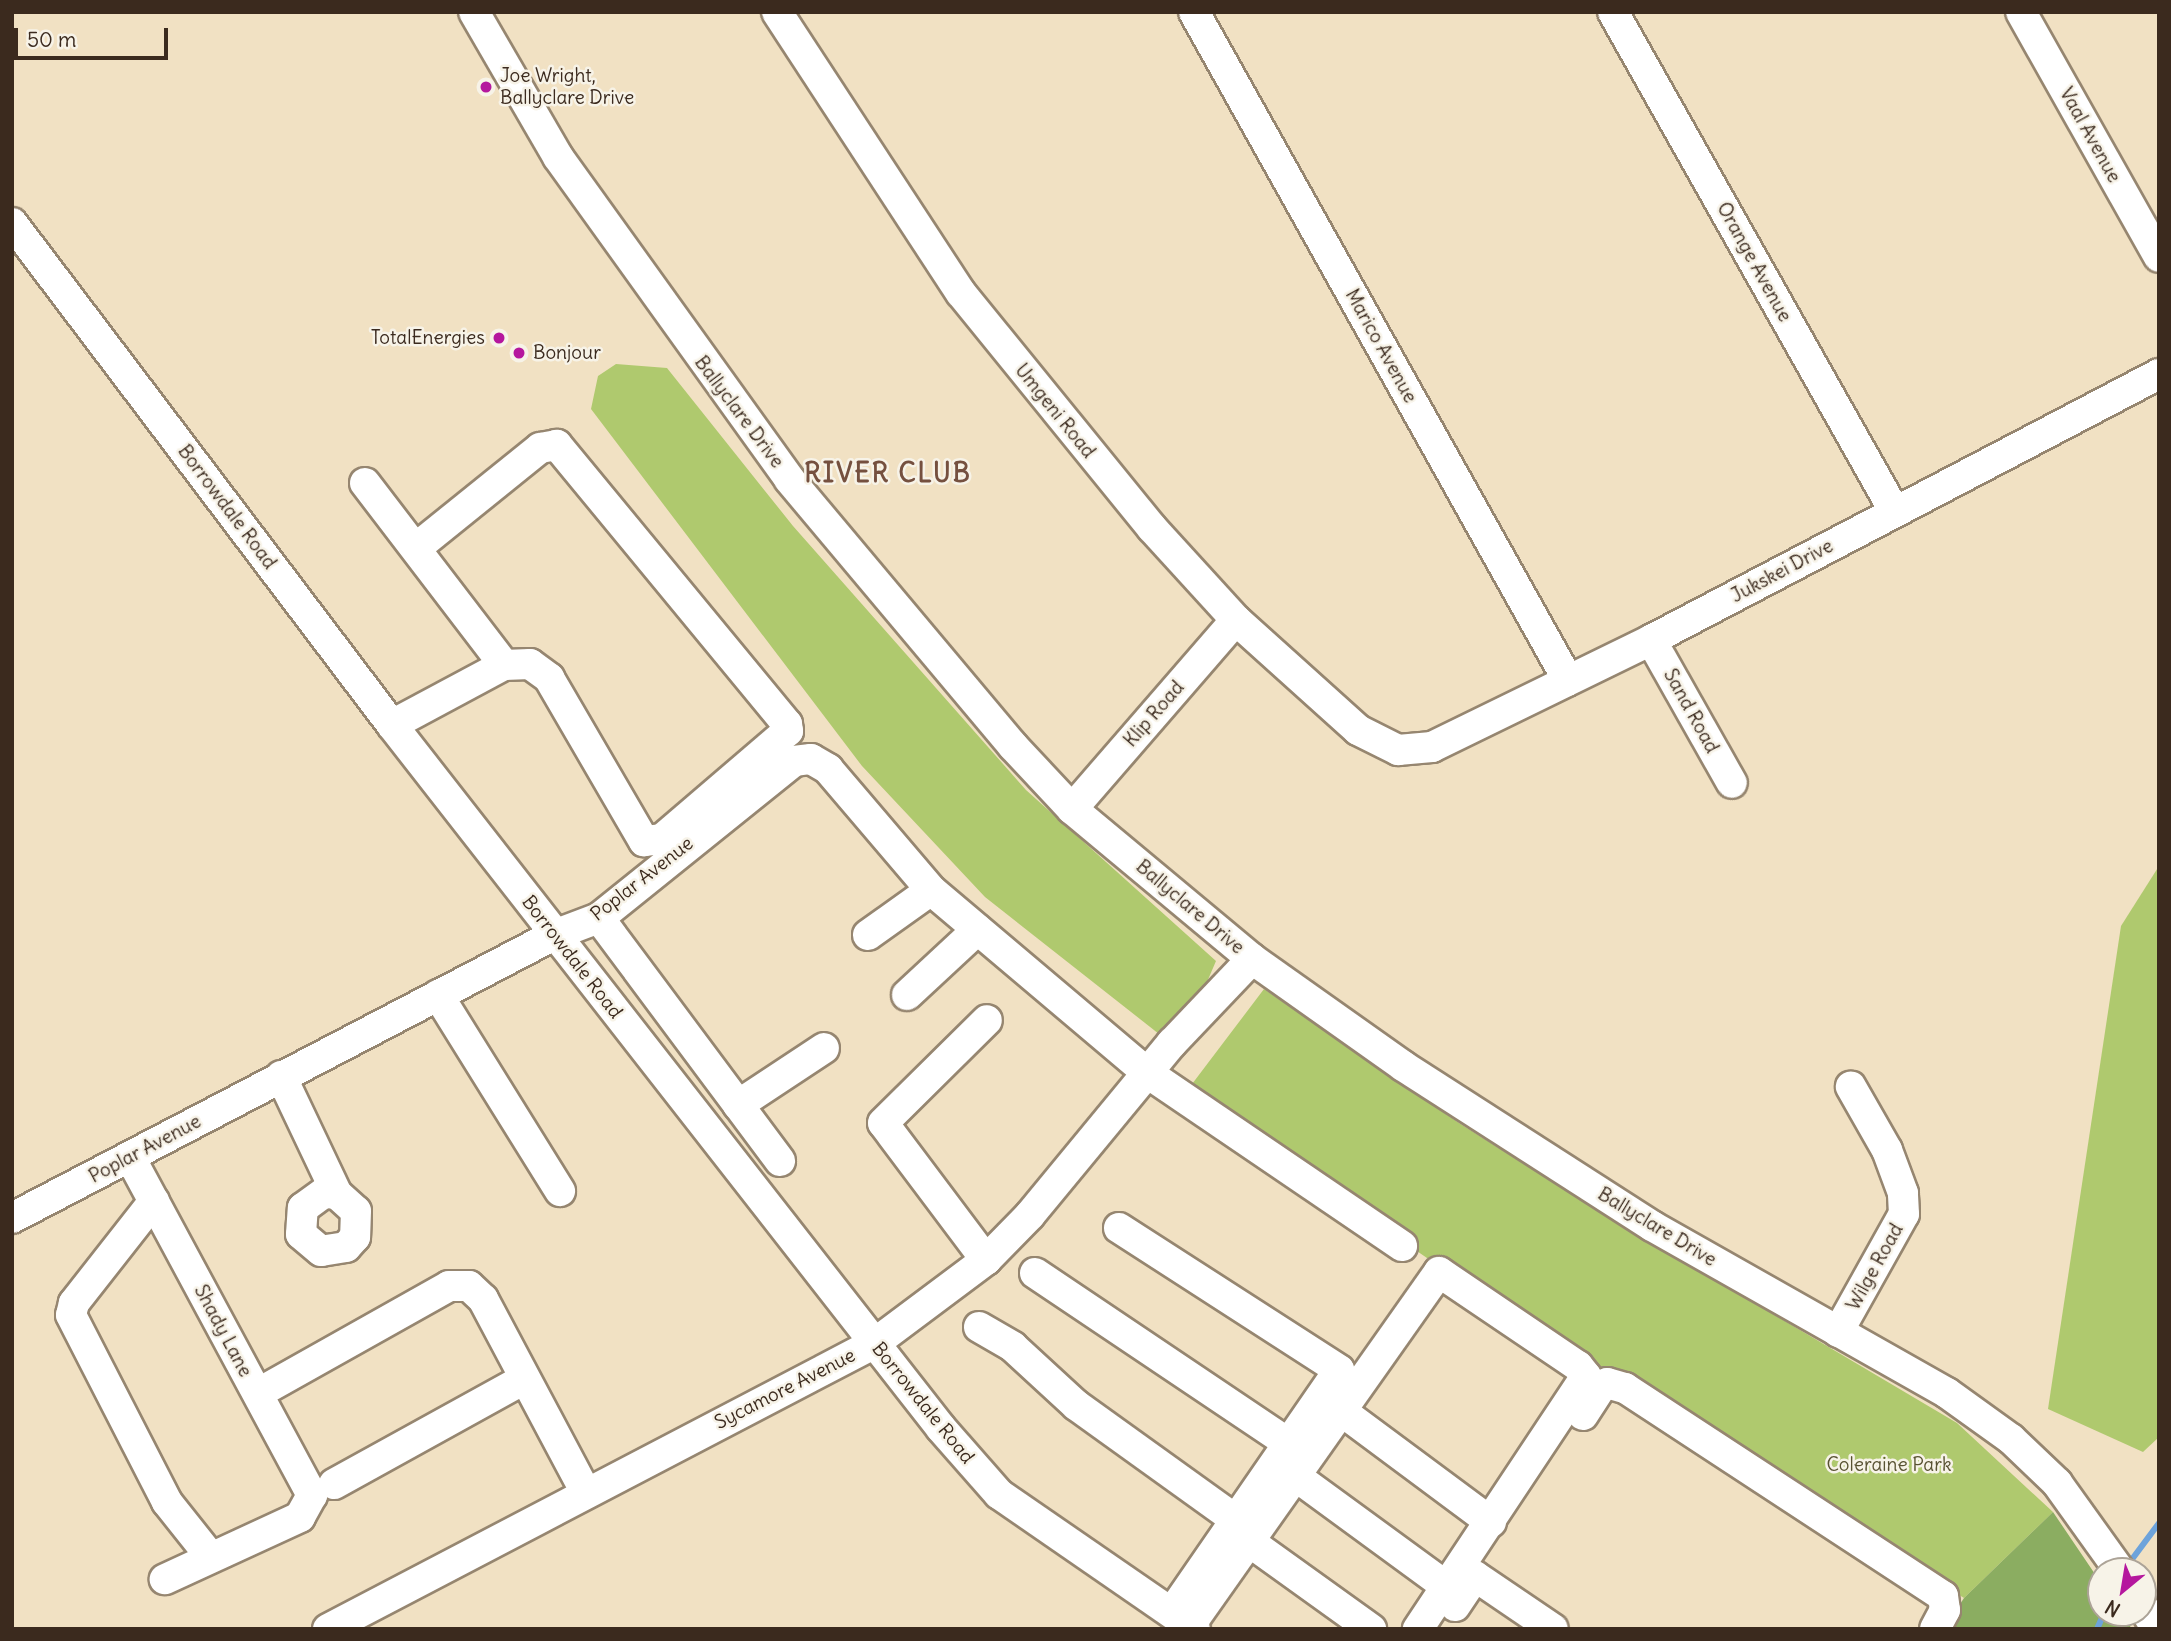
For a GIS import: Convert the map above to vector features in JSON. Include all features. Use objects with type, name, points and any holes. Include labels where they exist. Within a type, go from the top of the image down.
[{"type":"street","name":"Ballyclare Drive","points":[[474,12],[558,157],[789,479],[1013,746],[1072,809],[1252,959],[1403,1066],[1652,1226],[1947,1393],[2011,1439],[2057,1483],[2110,1557]]},
{"type":"street","name":"Umgeni Road","points":[[777,12],[961,293],[1152,528],[1236,620],[1358,730],[1398,750]]},
{"type":"street","name":"Marico Avenue","points":[[1194,12],[1567,680]]},
{"type":"street","name":"Orange Avenue","points":[[1613,12],[1895,512]]},
{"type":"street","name":"Vaal Avenue","points":[[2021,12],[2159,257]]},
{"type":"street","name":"Borrowdale Road","points":[[17,238],[554,935],[875,1343],[999,1494],[1186,1622]]},
{"type":"street","name":"Jukskei Drive","points":[[1398,750],[1432,747],[1651,640],[2159,374]]},
{"type":"street","points":[[392,725],[503,665],[530,664],[549,678],[644,841],[662,839],[788,731],[779,713],[557,445],[540,448],[416,548]]},
{"type":"street","points":[[365,483],[503,665]]},
{"type":"street","name":"Klip Road","points":[[1072,809],[1236,620]]},
{"type":"street","name":"Sand Road","points":[[1651,640],[1732,783]]},
{"type":"street","name":"Poplar Avenue","points":[[16,1208],[131,1159],[281,1076],[554,935],[599,918],[794,761],[810,759],[828,769],[931,890],[1149,1074],[1402,1247]]},
{"type":"street","points":[[868,935],[931,890]]},
{"type":"street","points":[[599,918],[780,1161]]},
{"type":"street","points":[[907,995],[977,930]]},
{"type":"street","name":"Sycamore Avenue","points":[[328,1629],[875,1343],[986,1260],[1149,1074],[1172,1043],[1252,959]]},
{"type":"street","points":[[438,995],[561,1191]]},
{"type":"street","points":[[986,1260],[883,1124],[987,1020]]},
{"type":"street","points":[[738,1105],[824,1048]]},
{"type":"street","points":[[281,1076],[337,1194]]},
{"type":"street","name":"Wilge Road","points":[[1838,1332],[1904,1214],[1903,1193],[1887,1150],[1851,1087]]},
{"type":"street","name":"Shady Lane","points":[[131,1159],[312,1495],[311,1504],[300,1517],[210,1556]]},
{"type":"street","points":[[154,1201],[74,1303],[71,1315],[167,1502],[210,1556],[165,1579]]},
{"type":"street","points":[[1119,1228],[1338,1368],[1289,1444],[1242,1530],[1186,1622]]},
{"type":"street","points":[[1242,1530],[1293,1475],[1438,1272],[1578,1366],[1585,1382],[1418,1629]]},
{"type":"street","points":[[1035,1273],[1289,1444]]},
{"type":"street","points":[[271,1386],[460,1284],[469,1286],[483,1299],[586,1493]]},
{"type":"street","points":[[979,1327],[1013,1347],[1076,1405],[1371,1629]]},
{"type":"street","points":[[334,1484],[524,1379]]},
{"type":"street","points":[[1440,1629],[1601,1387],[1616,1384],[1941,1594],[1945,1610],[1935,1629]]},
{"type":"street","points":[[1340,1410],[1491,1522]]},
{"type":"street","points":[[1293,1475],[1447,1587]]},
{"type":"street","points":[[1475,1576],[1553,1629]]},
{"type":"green space","points":[[616,364],[667,368],[793,526],[1026,790],[1216,961],[1204,989],[1159,1034],[985,897],[862,766],[591,409],[598,376]]},
{"type":"green space","points":[[2159,866],[2159,1437],[2143,1452],[2048,1409],[2121,926]]},
{"type":"green space","name":"Coleraine Park","points":[[1264,989],[1459,1123],[1584,1202],[1957,1423],[2053,1512],[1964,1598],[1427,1258],[1186,1092]]},
{"type":"green space","points":[[2053,1512],[2087,1562],[2087,1627],[2132,1629],[1944,1629],[1964,1598]]},
{"type":"waterway","points":[[2134,1557],[2159,1523]]},
{"type":"place","name":"Joe Wright, Ballyclare Drive","points":[[486,87]]},
{"type":"place","name":"TotalEnergies","points":[[499,338]]},
{"type":"place","name":"Bonjour","points":[[519,353]]},
{"type":"district","name":"RIVER CLUB","points":[[888,473]]}]
